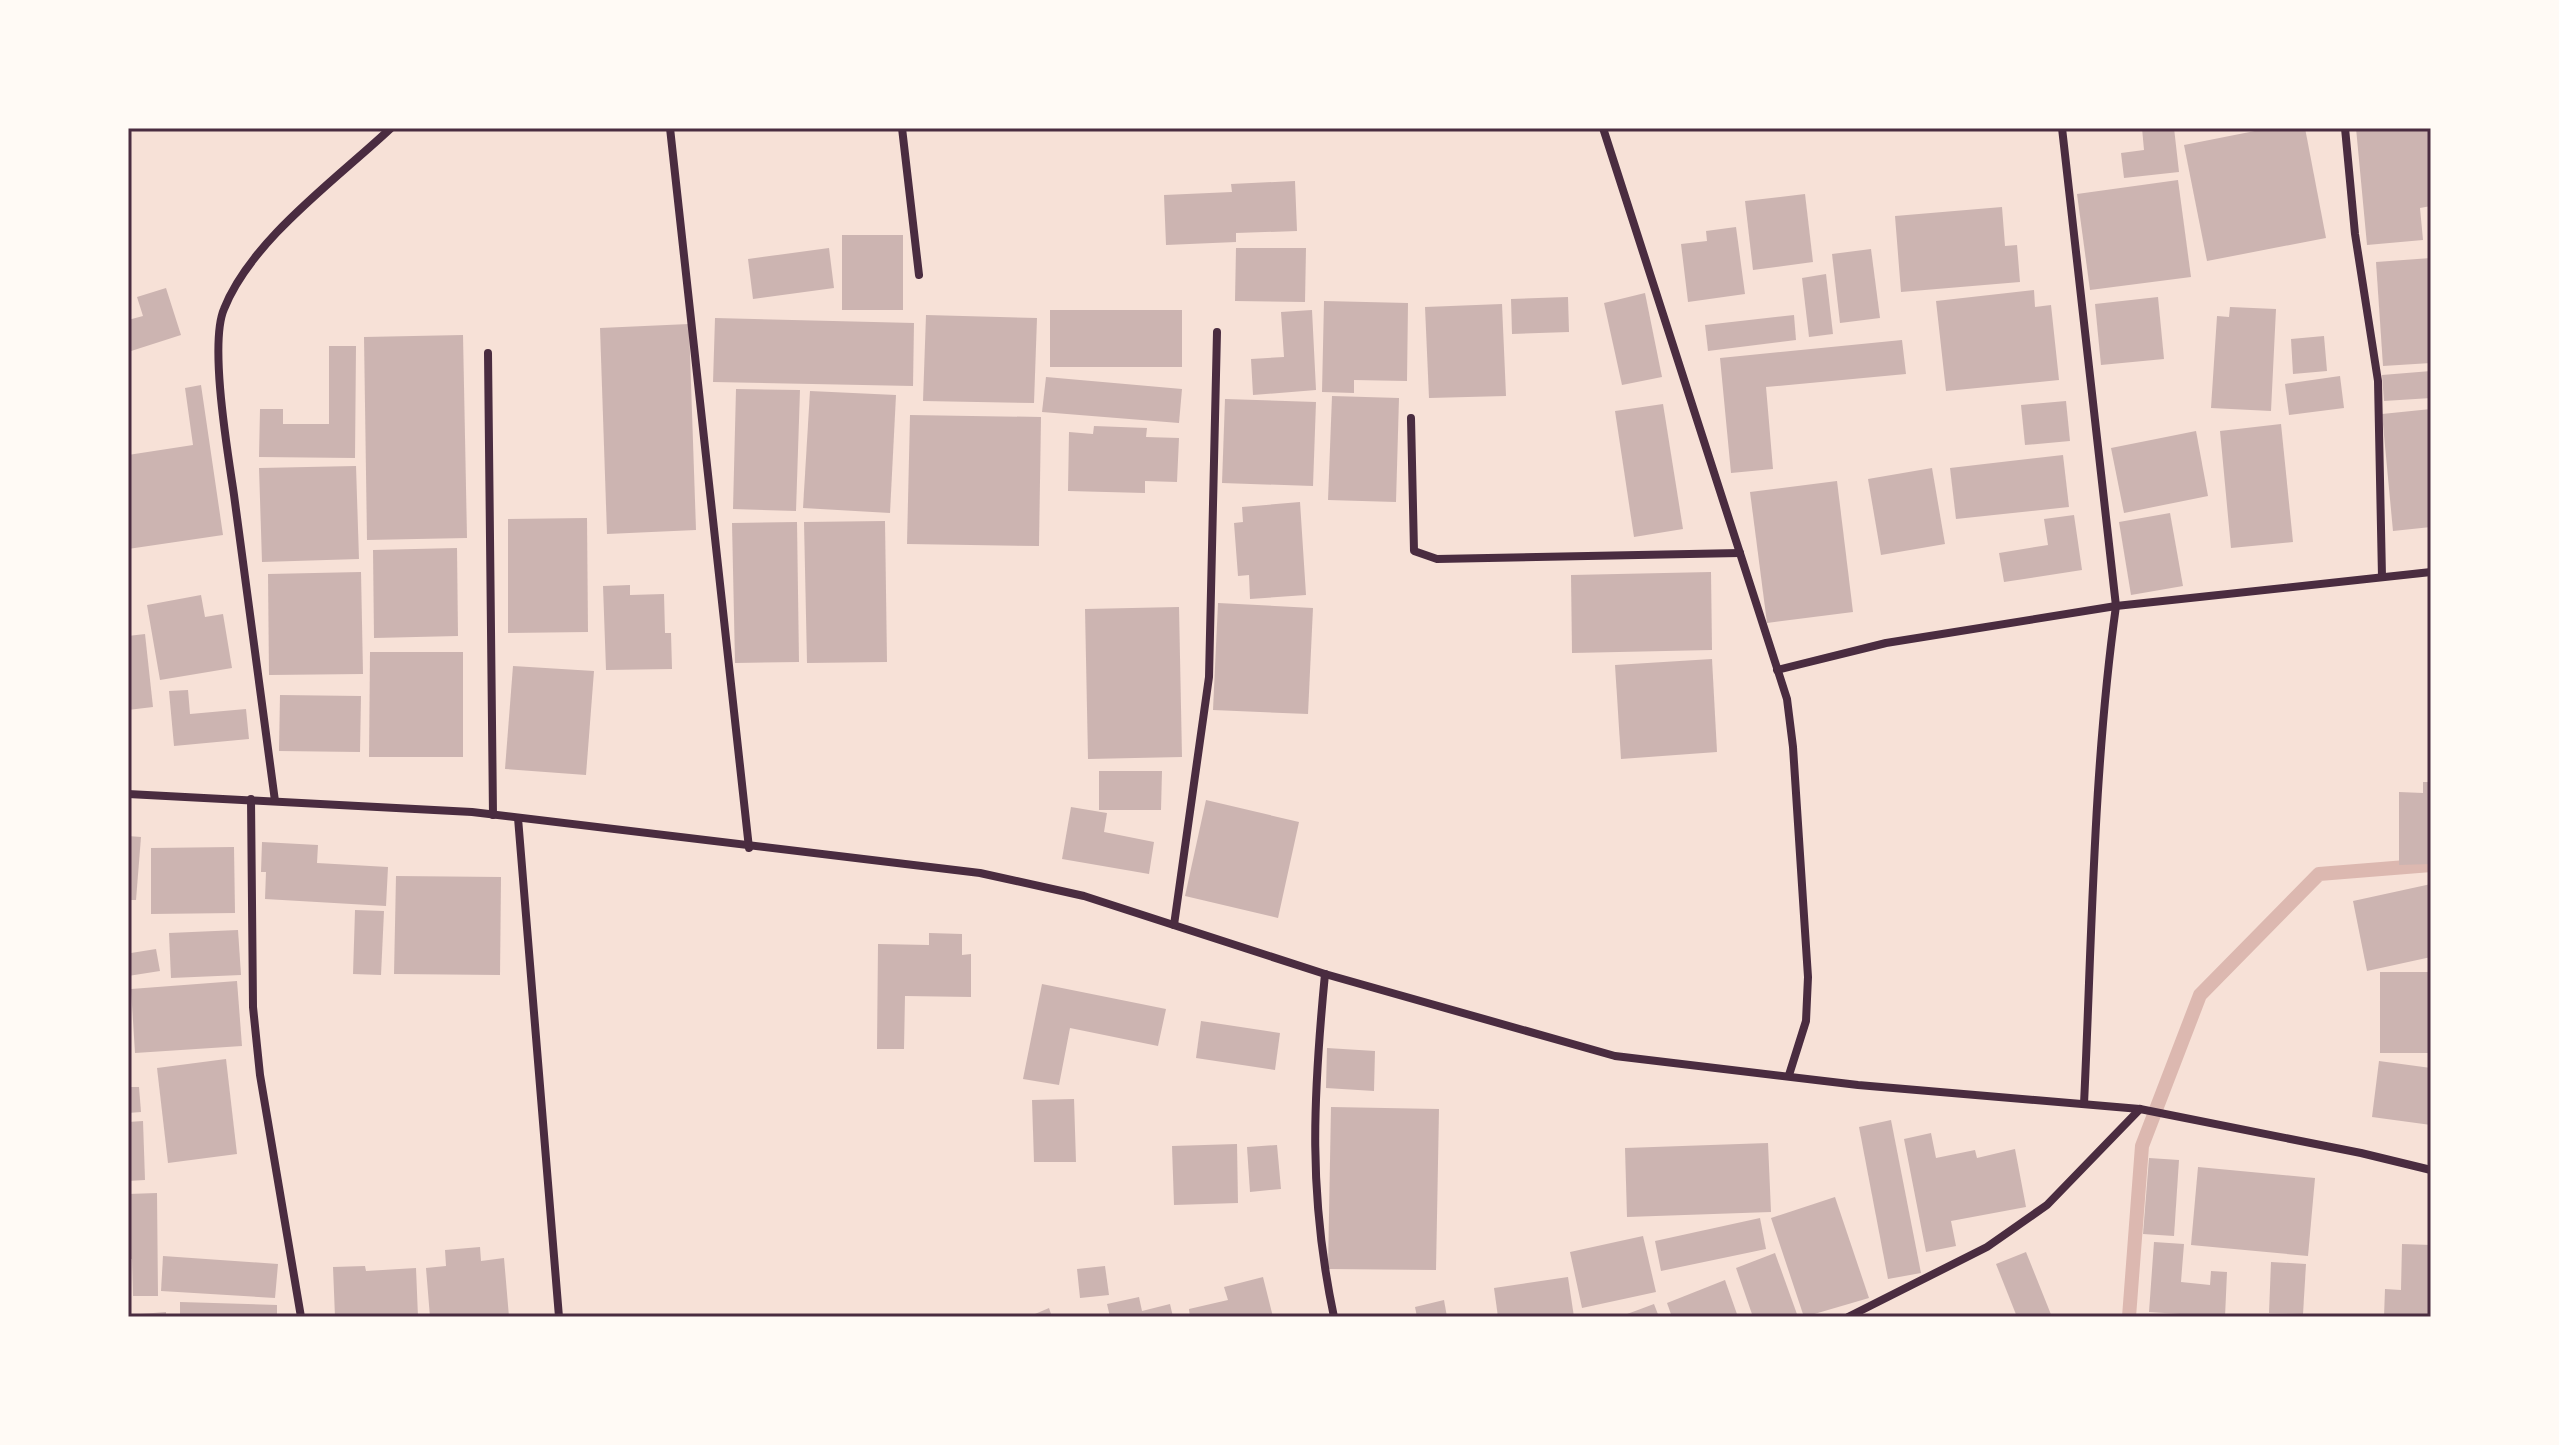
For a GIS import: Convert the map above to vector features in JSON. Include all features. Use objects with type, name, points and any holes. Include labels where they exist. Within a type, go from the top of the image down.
[{"type":"street","points":[[275,801],[227,447],[219,369],[222,311],[237,284],[272,239],[391,128]]},
{"type":"street","points":[[670,128],[749,848]]},
{"type":"street","points":[[902,128],[919,275]]},
{"type":"street","points":[[1603,128],[1787,699],[1808,977],[1806,1021],[1789,1075]]},
{"type":"street","points":[[2062,128],[2116,606],[2106,679],[2096,830],[2084,1104]]},
{"type":"street","points":[[2345,128],[2355,234],[2378,381],[2382,577]]},
{"type":"street","points":[[1174,925],[1209,677],[1217,332]]},
{"type":"street","points":[[488,353],[493,815]]},
{"type":"street","points":[[1411,418],[1414,551],[1437,559],[1740,553]]},
{"type":"street","points":[[1777,670],[1886,643],[2116,606],[2431,572]]},
{"type":"street","points":[[128,794],[493,815],[749,848],[980,873],[1084,896],[1325,974],[1615,1056],[1858,1085],[2142,1110],[2431,1170]]},
{"type":"street","points":[[251,799],[253,1007],[260,1075],[301,1317]]},
{"type":"street","points":[[518,818],[559,1317]]},
{"type":"street","points":[[1325,974],[1314,1086],[1313,1164],[1322,1259],[1334,1317]]},
{"type":"street","points":[[1848,1317],[1987,1247],[2023,1222],[2047,1205],[2142,1110]]},
{"type":"building","points":[[2142,128],[2174,128],[2179,172],[2124,178],[2121,153],[2144,150]]},
{"type":"building","points":[[2270,128],[2305,128],[2326,238],[2207,261],[2184,145]]},
{"type":"building","points":[[2356,128],[2431,128],[2431,206],[2420,208],[2423,240],[2367,245]]},
{"type":"building","points":[[2178,180],[2191,277],[2090,290],[2077,194]]},
{"type":"building","points":[[1295,181],[1297,231],[1236,233],[1236,242],[1166,245],[1164,195],[1232,192],[1231,184]]},
{"type":"building","points":[[1805,194],[1813,262],[1753,270],[1745,201]]},
{"type":"building","points":[[2002,207],[2005,246],[2017,245],[2020,282],[1901,292],[1895,216]]},
{"type":"building","points":[[1736,227],[1745,294],[1688,302],[1681,244],[1707,241],[1706,231]]},
{"type":"building","points":[[842,235],[903,235],[903,310],[842,310]]},
{"type":"building","points":[[829,248],[834,288],[753,299],[748,259]]},
{"type":"building","points":[[1236,248],[1306,248],[1305,302],[1235,301]]},
{"type":"building","points":[[1871,249],[1880,318],[1840,323],[1832,254]]},
{"type":"building","points":[[2431,258],[2431,363],[2383,366],[2376,262]]},
{"type":"building","points":[[1826,274],[1833,334],[1809,337],[1802,278]]},
{"type":"building","points":[[166,288],[181,335],[128,352],[128,320],[143,316],[137,297]]},
{"type":"building","points":[[2034,290],[2035,307],[2051,305],[2059,380],[1946,391],[1936,301]]},
{"type":"building","points":[[1645,293],[1662,377],[1622,385],[1604,303]]},
{"type":"building","points":[[1568,297],[1569,332],[1512,334],[1511,299]]},
{"type":"building","points":[[2158,297],[2164,359],[2101,365],[2095,304]]},
{"type":"building","points":[[1324,301],[1408,303],[1407,381],[1354,380],[1354,393],[1322,392]]},
{"type":"building","points":[[1502,304],[1506,396],[1429,398],[1425,307]]},
{"type":"building","points":[[2230,307],[2276,309],[2271,411],[2211,408],[2217,316],[2229,317]]},
{"type":"building","points":[[1050,310],[1182,310],[1182,367],[1050,367]]},
{"type":"building","points":[[1312,310],[1316,390],[1253,395],[1251,359],[1284,357],[1281,312]]},
{"type":"building","points":[[926,315],[1037,318],[1034,403],[923,401]]},
{"type":"building","points":[[1794,315],[1796,340],[1708,351],[1705,325]]},
{"type":"building","points":[[715,318],[914,323],[913,386],[713,382]]},
{"type":"building","points":[[689,324],[696,530],[607,534],[600,328]]},
{"type":"building","points":[[463,335],[467,538],[367,540],[364,337]]},
{"type":"building","points":[[2324,336],[2327,371],[2293,374],[2291,339]]},
{"type":"building","points":[[1902,340],[1906,374],[1766,387],[1773,469],[1731,473],[1720,358]]},
{"type":"building","points":[[329,346],[356,346],[355,458],[259,457],[260,409],[283,409],[283,424],[329,424]]},
{"type":"building","points":[[2431,371],[2431,398],[2384,401],[2382,375]]},
{"type":"building","points":[[2340,376],[2344,408],[2289,415],[2285,384]]},
{"type":"building","points":[[1046,377],[1182,389],[1179,423],[1042,412]]},
{"type":"building","points":[[201,385],[223,535],[128,549],[128,455],[193,445],[185,388]]},
{"type":"building","points":[[736,389],[800,390],[796,511],[733,509]]},
{"type":"building","points":[[810,391],[896,395],[890,513],[803,508]]},
{"type":"building","points":[[1332,396],[1399,398],[1396,502],[1328,500]]},
{"type":"building","points":[[1225,399],[1316,402],[1313,486],[1222,483]]},
{"type":"building","points":[[2066,401],[2070,441],[2025,445],[2021,405]]},
{"type":"building","points":[[1663,404],[1683,529],[1634,537],[1615,411]]},
{"type":"building","points":[[2431,409],[2431,527],[2393,531],[2382,414]]},
{"type":"building","points":[[910,415],[1041,417],[1039,546],[907,544]]},
{"type":"building","points":[[2281,424],[2293,542],[2231,548],[2220,431]]},
{"type":"building","points":[[1094,426],[1147,428],[1146,437],[1179,438],[1177,482],[1145,481],[1145,493],[1068,491],[1069,432],[1093,434]]},
{"type":"building","points":[[2196,431],[2208,496],[2124,513],[2111,448]]},
{"type":"building","points":[[2063,455],[2069,507],[1956,519],[1950,468]]},
{"type":"building","points":[[356,466],[359,559],[262,562],[259,468]]},
{"type":"building","points":[[1932,468],[1945,544],[1881,555],[1868,479]]},
{"type":"building","points":[[1837,481],[1853,612],[1767,623],[1750,492]]},
{"type":"building","points":[[1300,502],[1306,595],[1250,599],[1249,575],[1238,576],[1234,523],[1243,522],[1242,507]]},
{"type":"building","points":[[2170,513],[2183,586],[2131,595],[2119,522]]},
{"type":"building","points":[[2074,515],[2082,570],[2004,582],[1999,553],[2048,545],[2044,519]]},
{"type":"building","points":[[587,518],[588,632],[508,633],[508,519]]},
{"type":"building","points":[[885,521],[887,662],[807,663],[804,522]]},
{"type":"building","points":[[797,522],[799,662],[735,663],[732,523]]},
{"type":"building","points":[[457,548],[458,636],[374,638],[373,550]]},
{"type":"building","points":[[361,572],[363,674],[269,675],[268,574]]},
{"type":"building","points":[[1711,572],[1712,650],[1572,653],[1571,575]]},
{"type":"building","points":[[630,585],[630,595],[664,594],[665,633],[671,633],[672,669],[606,670],[603,586]]},
{"type":"building","points":[[201,595],[205,617],[223,614],[232,668],[160,680],[147,605]]},
{"type":"building","points":[[1218,603],[1313,608],[1308,714],[1213,710]]},
{"type":"building","points":[[1179,607],[1182,757],[1088,759],[1085,609]]},
{"type":"building","points":[[145,634],[153,707],[128,710],[128,636]]},
{"type":"building","points":[[370,652],[463,652],[463,757],[369,757]]},
{"type":"building","points":[[1712,659],[1717,752],[1621,759],[1615,665]]},
{"type":"building","points":[[513,666],[594,671],[586,775],[505,769]]},
{"type":"building","points":[[188,690],[190,714],[246,709],[249,739],[174,746],[169,691]]},
{"type":"building","points":[[280,695],[361,696],[360,752],[279,751]]},
{"type":"building","points":[[1099,771],[1162,771],[1161,810],[1099,810]]},
{"type":"building","points":[[2423,782],[2431,782],[2431,864],[2399,865],[2399,792],[2423,793]]},
{"type":"building","points":[[1206,800],[1299,822],[1278,918],[1185,896]]},
{"type":"building","points":[[1071,807],[1107,813],[1104,832],[1154,842],[1149,874],[1062,859]]},
{"type":"building","points":[[128,836],[141,837],[136,900],[128,900]]},
{"type":"building","points":[[262,842],[318,845],[317,863],[388,867],[386,906],[265,899],[266,872],[261,872]]},
{"type":"building","points":[[234,847],[235,913],[151,914],[151,848]]},
{"type":"building","points":[[396,876],[501,877],[500,975],[394,974]]},
{"type":"building","points":[[2431,884],[2431,957],[2367,971],[2353,901]]},
{"type":"building","points":[[355,910],[384,911],[381,975],[353,974]]},
{"type":"building","points":[[238,930],[241,975],[171,978],[169,933]]},
{"type":"building","points":[[929,933],[962,934],[962,955],[971,954],[971,997],[905,996],[904,1049],[877,1049],[878,944],[929,945]]},
{"type":"building","points":[[128,947],[131,953],[156,949],[160,971],[128,976]]},
{"type":"building","points":[[2380,972],[2431,972],[2431,1053],[2380,1053]]},
{"type":"building","points":[[237,981],[242,1046],[135,1053],[131,989]]},
{"type":"building","points":[[1042,984],[1166,1009],[1158,1046],[1070,1028],[1059,1085],[1023,1079]]},
{"type":"building","points":[[1201,1021],[1280,1033],[1275,1070],[1196,1058]]},
{"type":"building","points":[[1327,1048],[1375,1051],[1374,1091],[1326,1088]]},
{"type":"building","points":[[226,1059],[237,1154],[168,1163],[157,1068]]},
{"type":"building","points":[[2379,1061],[2431,1068],[2431,1125],[2372,1117]]},
{"type":"building","points":[[128,1087],[139,1087],[141,1112],[128,1113]]},
{"type":"building","points":[[1074,1099],[1076,1162],[1034,1162],[1032,1100]]},
{"type":"building","points":[[1331,1107],[1439,1109],[1436,1270],[1328,1269]]},
{"type":"building","points":[[1891,1120],[1921,1273],[1888,1279],[1859,1127]]},
{"type":"building","points":[[143,1121],[145,1180],[128,1181],[128,1122]]},
{"type":"building","points":[[1931,1133],[1936,1158],[1975,1150],[1977,1158],[2015,1149],[2026,1207],[1951,1221],[1956,1246],[1926,1252],[1904,1139]]},
{"type":"building","points":[[1768,1143],[1771,1212],[1627,1217],[1625,1148]]},
{"type":"building","points":[[1237,1144],[1238,1203],[1174,1205],[1172,1146]]},
{"type":"building","points":[[1277,1145],[1281,1189],[1250,1192],[1247,1147]]},
{"type":"building","points":[[2149,1158],[2179,1160],[2174,1236],[2143,1234]]},
{"type":"building","points":[[2198,1167],[2315,1178],[2308,1256],[2191,1245]]},
{"type":"building","points":[[157,1193],[158,1296],[133,1296],[132,1259],[128,1259],[128,1194]]},
{"type":"building","points":[[1835,1197],[1869,1298],[1804,1317],[1771,1218]]},
{"type":"building","points":[[1760,1218],[1766,1249],[1661,1271],[1655,1241]]},
{"type":"building","points":[[1643,1236],[1656,1292],[1582,1308],[1570,1252]]},
{"type":"building","points":[[2154,1242],[2184,1244],[2181,1282],[2210,1285],[2211,1271],[2227,1272],[2225,1317],[2149,1312]]},
{"type":"building","points":[[2402,1244],[2431,1245],[2431,1317],[2384,1317],[2385,1289],[2401,1290]]},
{"type":"building","points":[[480,1247],[481,1261],[504,1258],[509,1317],[430,1317],[426,1268],[446,1266],[445,1250]]},
{"type":"building","points":[[2026,1252],[2052,1317],[2017,1317],[1996,1264]]},
{"type":"building","points":[[1775,1253],[1798,1317],[1753,1317],[1736,1268]]},
{"type":"building","points":[[163,1256],[278,1264],[275,1298],[161,1291]]},
{"type":"building","points":[[2271,1262],[2306,1264],[2303,1314],[2269,1313]]},
{"type":"building","points":[[365,1266],[366,1271],[416,1268],[418,1317],[335,1317],[333,1267]]},
{"type":"building","points":[[1105,1266],[1109,1295],[1080,1298],[1077,1269]]},
{"type":"building","points":[[1263,1277],[1273,1317],[1190,1317],[1189,1309],[1228,1300],[1224,1287]]},
{"type":"building","points":[[1568,1277],[1574,1317],[1498,1317],[1494,1288]]},
{"type":"building","points":[[1725,1280],[1738,1317],[1672,1317],[1667,1303]]},
{"type":"building","points":[[1139,1297],[1142,1311],[1170,1304],[1173,1317],[1110,1317],[1107,1304]]},
{"type":"building","points":[[1444,1300],[1447,1317],[1417,1317],[1415,1307]]},
{"type":"building","points":[[180,1302],[277,1305],[277,1317],[180,1317]]},
{"type":"building","points":[[1654,1304],[1659,1317],[1619,1317]]},
{"type":"building","points":[[1049,1308],[1052,1317],[1028,1317]]},
{"type":"building","points":[[166,1312],[166,1317],[128,1317],[128,1315]]},
{"type":"waterway","points":[[2129,1317],[2142,1146],[2200,995],[2319,874],[2431,865]]}]
